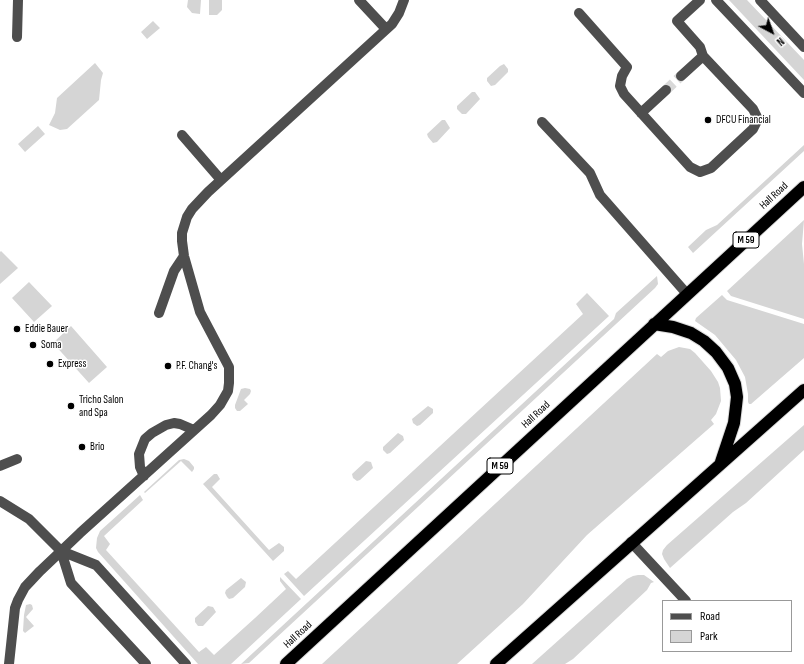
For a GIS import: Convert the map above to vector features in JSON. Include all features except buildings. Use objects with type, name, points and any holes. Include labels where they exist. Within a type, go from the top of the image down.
[{"type":"highway","name":"Hall Road","points":[[286,664],[804,187]]},
{"type":"highway","points":[[654,324],[673,327],[691,333],[704,341],[716,352],[728,368],[735,384],[737,397],[734,423],[721,463]]},
{"type":"highway","points":[[496,664],[631,542],[804,390]]},
{"type":"street","points":[[17,37],[18,0]]},
{"type":"street","points":[[359,0],[386,29]]},
{"type":"street","points":[[9,664],[13,618],[18,600],[32,579],[216,410],[228,391],[230,375],[226,360],[200,312],[184,256],[182,233],[187,217],[199,201],[221,180],[386,29],[399,13],[404,0]]},
{"type":"street","points":[[579,13],[628,67],[622,76],[620,86],[624,94],[690,167],[700,172],[711,168],[753,129],[758,119],[750,106],[703,56],[700,47],[677,22],[700,0]]},
{"type":"street","points":[[716,0],[804,93]]},
{"type":"street","points":[[760,0],[804,47]]},
{"type":"street","points":[[681,76],[703,56]]},
{"type":"street","points":[[641,113],[666,90]]},
{"type":"street","points":[[542,122],[590,173],[600,195],[687,294]]},
{"type":"street","points":[[182,135],[221,180]]},
{"type":"street","points":[[160,313],[174,271],[184,256]]},
{"type":"street","points":[[144,476],[140,467],[139,454],[146,439],[152,433],[166,425],[174,423],[194,430]]},
{"type":"street","points":[[0,466],[17,459]]},
{"type":"street","points":[[0,502],[29,520],[61,551],[96,565],[186,664]]},
{"type":"street","points":[[631,542],[685,600]]},
{"type":"street","points":[[61,551],[71,583],[146,664]]},
{"type":"green space","points":[[188,0],[201,0],[200,14],[192,13],[187,7]]},
{"type":"green space","points":[[209,0],[222,0],[222,10],[217,15],[209,15]]},
{"type":"green space","points":[[729,0],[747,0],[804,60],[804,80]]},
{"type":"green space","points":[[153,21],[160,28],[147,39],[141,32]]},
{"type":"green space","points":[[95,63],[103,73],[99,100],[67,129],[60,130],[49,125],[55,113],[57,98]]},
{"type":"green space","points":[[504,64],[508,69],[508,72],[495,85],[491,86],[487,81],[487,78]]},
{"type":"green space","points":[[472,92],[475,92],[480,99],[466,114],[462,114],[457,109],[457,106]]},
{"type":"green space","points":[[442,120],[445,120],[450,128],[437,142],[433,143],[427,134]]},
{"type":"green space","points":[[38,126],[45,134],[25,152],[18,144]]},
{"type":"green space","points":[[804,145],[804,151],[693,253],[688,247],[706,230],[717,225]]},
{"type":"green space","points":[[804,220],[802,244],[804,264],[804,319],[731,296],[727,291]]},
{"type":"green space","points":[[1,251],[18,268],[0,284],[0,252]]},
{"type":"green space","points":[[657,276],[658,284],[655,288],[249,663],[241,664],[614,319],[616,313]]},
{"type":"green space","points":[[29,282],[52,306],[34,322],[12,298]]},
{"type":"green space","points":[[587,293],[609,316],[304,596],[284,574],[288,571],[296,579],[583,314],[576,304]]},
{"type":"green space","points":[[722,295],[727,300],[804,324],[804,358],[751,404],[748,402],[745,377],[736,360],[715,335],[695,321],[696,318]]},
{"type":"green space","points":[[71,326],[107,367],[89,383],[53,343]]},
{"type":"green space","points":[[679,347],[690,349],[695,353],[711,371],[718,382],[721,401],[716,414],[711,420],[714,424],[587,535],[523,604],[457,664],[322,664],[657,354],[661,357],[668,351]]},
{"type":"green space","points":[[241,389],[250,389],[251,391],[244,400],[248,404],[240,411],[237,411],[235,405]]},
{"type":"green space","points":[[428,406],[433,409],[433,413],[417,426],[413,423],[412,419]]},
{"type":"green space","points":[[804,425],[804,450],[746,503],[733,512],[670,568],[662,554],[667,545]]},
{"type":"green space","points":[[398,433],[403,436],[404,440],[387,454],[383,450],[383,447]]},
{"type":"green space","points":[[184,459],[189,461],[194,467],[192,472],[181,461],[145,493],[144,492],[179,460]]},
{"type":"green space","points":[[366,461],[371,462],[373,468],[357,481],[353,478],[352,474]]},
{"type":"green space","points":[[214,474],[217,474],[220,479],[212,487],[269,550],[279,543],[284,547],[284,551],[273,561],[203,484]]},
{"type":"green space","points":[[140,495],[143,500],[104,536],[110,544],[106,550],[199,652],[206,647],[214,655],[255,618],[286,589],[280,581],[280,577],[301,599],[231,664],[198,664],[98,552],[96,548],[97,538],[100,531]]},
{"type":"green space","points":[[638,575],[644,575],[654,582],[651,583],[647,590],[573,659],[565,664],[532,664],[627,579]]},
{"type":"green space","points":[[241,578],[246,582],[245,587],[233,598],[229,599],[225,593],[226,590]]},
{"type":"green space","points":[[26,605],[32,605],[33,609],[26,617],[34,626],[25,633],[23,631],[24,615]]},
{"type":"green space","points":[[208,606],[213,607],[216,612],[203,626],[198,626],[195,622],[195,618]]},
{"type":"tunnel","points":[[666,90],[681,76]]},
{"type":"place","name":"DFCU Financial","points":[[708,120]]},
{"type":"place","name":"Eddie Bauer","points":[[17,329]]},
{"type":"place","name":"Soma","points":[[33,345]]},
{"type":"place","name":"Express","points":[[50,364]]},
{"type":"place","name":"P.F. Chang's","points":[[168,366]]},
{"type":"place","name":"Tricho Salon and Spa","points":[[71,406]]},
{"type":"place","name":"Brio","points":[[82,447]]}]
